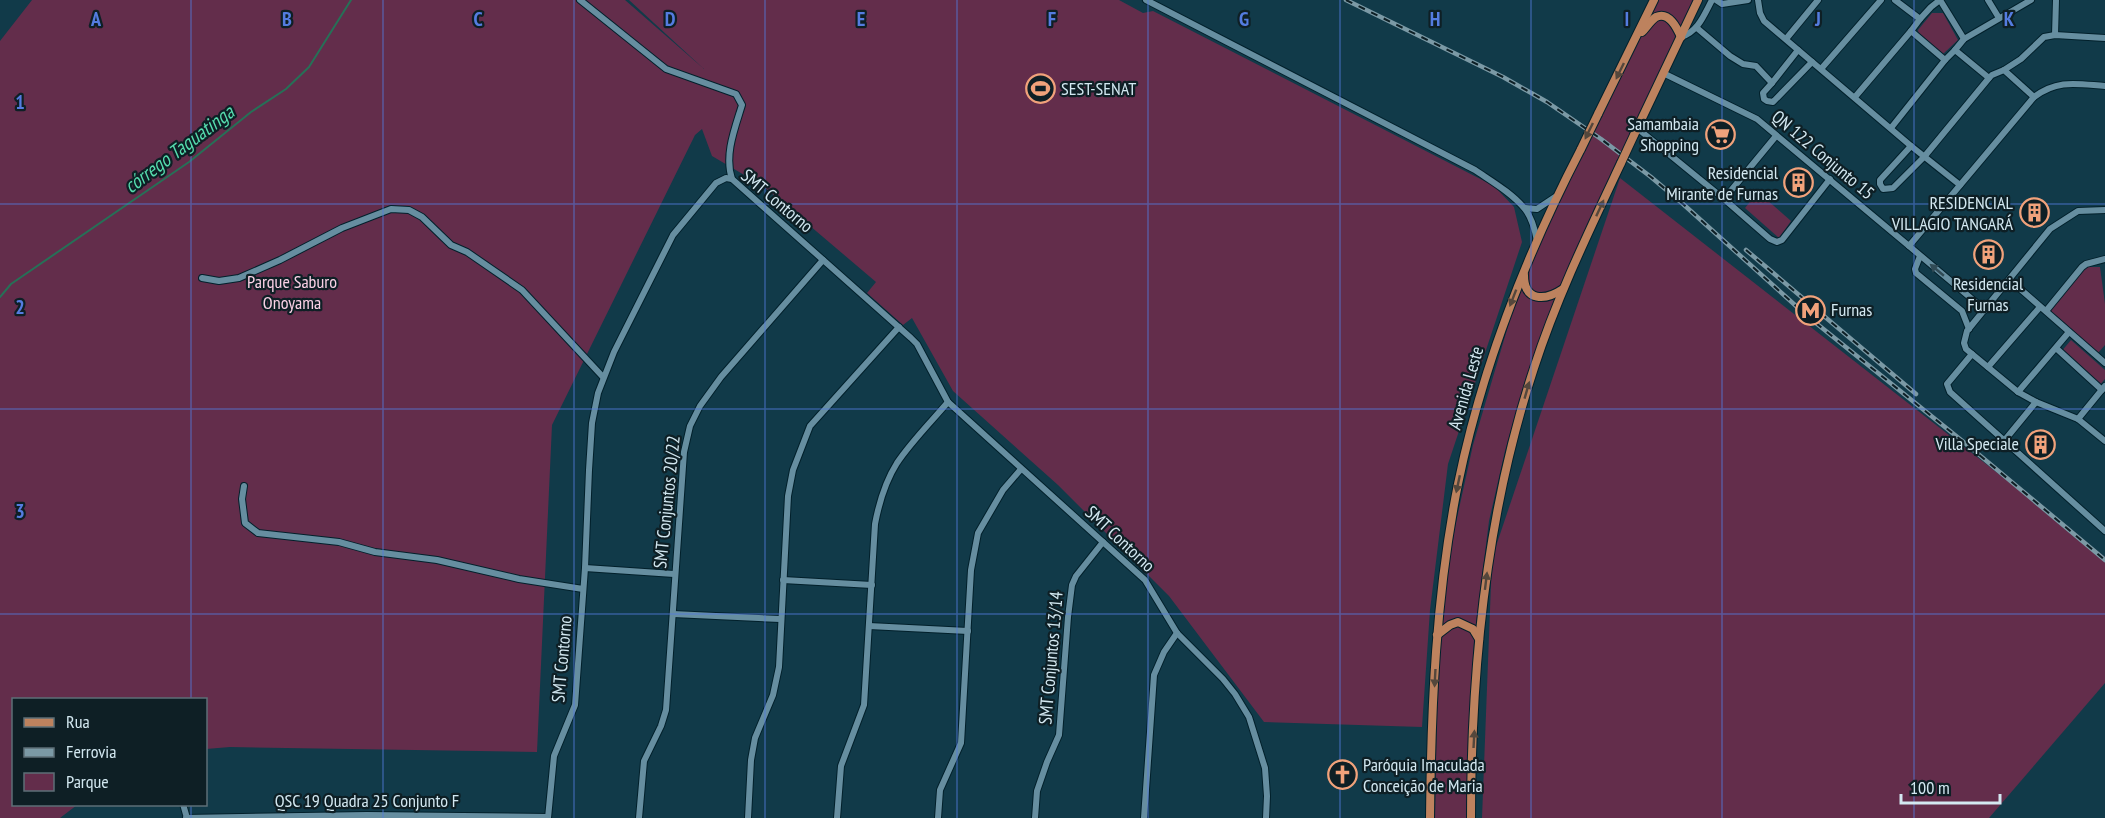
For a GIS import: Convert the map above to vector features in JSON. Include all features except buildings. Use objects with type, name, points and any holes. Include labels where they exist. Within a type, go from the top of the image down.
[{"type":"main road","name":"Avenida Leste","points":[[1430,818],[1430,766],[1437,635],[1451,524],[1467,445],[1490,366],[1524,270],[1654,0]]},
{"type":"main road","points":[[1471,818],[1479,639],[1493,529],[1514,436],[1534,368],[1563,288],[1698,0]]},
{"type":"main road","points":[[1633,43],[1658,16],[1671,20],[1681,37]]},
{"type":"main road","points":[[1524,270],[1524,281],[1528,290],[1535,297],[1545,298],[1563,288]]},
{"type":"main road","points":[[1437,635],[1458,622],[1473,629],[1479,639]]},
{"type":"street","points":[[580,0],[666,69],[736,94],[742,105],[731,143],[729,171],[732,179]]},
{"type":"street","points":[[1146,0],[1475,170],[1525,208],[1537,241]]},
{"type":"street","points":[[1681,37],[1689,35],[1697,28],[1714,0],[1722,4],[1748,0]]},
{"type":"street","points":[[1758,0],[1764,21],[1924,157],[1960,184]]},
{"type":"street","points":[[1785,39],[1818,0]]},
{"type":"street","points":[[1821,69],[1881,0]]},
{"type":"street","points":[[1895,0],[1920,19]]},
{"type":"street","points":[[1855,97],[1920,19],[1940,0],[1964,39]]},
{"type":"street","points":[[1988,0],[1999,18]]},
{"type":"street","points":[[1891,128],[1964,39],[2031,0]]},
{"type":"street","points":[[2055,35],[2056,0]]},
{"type":"street","points":[[1697,28],[1730,56],[1743,64],[1756,66],[1772,83]]},
{"type":"street","points":[[1911,31],[1945,60]]},
{"type":"street","points":[[1911,146],[1880,180],[1883,189],[1893,188],[1924,157],[1992,75],[2004,70],[2028,53],[2041,39],[2055,35],[2105,38]]},
{"type":"street","points":[[1798,50],[1763,93],[1764,99],[1773,102],[1812,62]]},
{"type":"street","points":[[1955,50],[1989,78]]},
{"type":"street","points":[[2004,70],[2034,97]]},
{"type":"street","name":"QN 122 Conjunto 15","points":[[1664,73],[1757,119],[1985,310]]},
{"type":"street","points":[[1909,246],[2034,97],[2052,86],[2065,84],[2105,86]]},
{"type":"street","points":[[1636,131],[1724,199],[1770,239],[1777,242],[1782,240],[1830,179]]},
{"type":"street","points":[[1724,199],[1776,136]]},
{"type":"street","name":"SMT Contorno","points":[[548,818],[554,756],[575,705],[592,423],[603,377],[673,235],[716,183],[726,178],[732,179],[917,344],[948,402],[1145,580],[1177,633],[1223,679],[1249,717],[1265,768],[1266,818]]},
{"type":"street","points":[[1525,208],[1537,209],[1560,193]]},
{"type":"street","points":[[202,278],[219,281],[239,278],[342,228],[391,209],[409,210],[422,217],[451,245],[467,252],[532,298],[547,318],[603,377]]},
{"type":"street","points":[[2105,210],[2078,212],[2050,229],[1964,337],[1964,343],[1972,354],[2018,392],[2078,419],[2105,441]]},
{"type":"street","points":[[1920,256],[1915,269],[1916,273],[1962,311],[1969,329]]},
{"type":"street","points":[[1988,367],[2082,267],[2105,259]]},
{"type":"street","name":"SMT Conjuntos 20/22","points":[[639,818],[644,762],[666,711],[684,452],[690,426],[700,406],[721,377],[823,260]]},
{"type":"street","points":[[2010,280],[2105,363]]},
{"type":"street","points":[[1962,311],[1972,300]]},
{"type":"street","points":[[748,818],[751,760],[755,738],[777,682],[790,482],[810,426],[899,327]]},
{"type":"street","points":[[2018,392],[2069,332]]},
{"type":"street","points":[[2056,348],[2104,388],[2078,419]]},
{"type":"street","points":[[1972,354],[1947,384],[1947,388],[2105,531]]},
{"type":"street","points":[[837,818],[841,766],[864,705],[875,524],[879,505],[886,483],[897,463],[948,402]]},
{"type":"street","points":[[2004,441],[2036,402]]},
{"type":"street","points":[[938,818],[940,790],[961,743],[971,570],[978,533],[1003,490],[1021,470]]},
{"type":"street","points":[[244,486],[242,499],[245,523],[258,533],[339,542],[375,552],[455,563],[519,579],[583,590]]},
{"type":"street","name":"SMT Conjuntos 13/14","points":[[1035,818],[1037,791],[1059,735],[1072,585],[1076,576],[1103,542]]},
{"type":"street","points":[[585,568],[674,574]]},
{"type":"street","points":[[783,580],[872,585]]},
{"type":"street","points":[[673,614],[780,619]]},
{"type":"street","points":[[869,626],[968,631]]},
{"type":"street","points":[[1144,818],[1154,675],[1164,652],[1177,633]]},
{"type":"street","name":"QSC 19 Quadra 25 Conjunto F","points":[[186,818],[367,815],[548,818]]},
{"type":"green space","name":"Parque Saburo Onoyama","points":[[32,0],[625,0],[704,69],[629,0],[1119,0],[1143,13],[1153,11],[1494,186],[1514,207],[1522,242],[1448,464],[1430,610],[1422,727],[1264,722],[1169,596],[1058,485],[953,391],[912,318],[903,325],[867,293],[876,282],[763,186],[712,156],[702,129],[695,135],[552,425],[537,752],[230,747],[207,749],[207,698],[12,698],[12,806],[76,806],[60,818],[0,818],[0,41]]},
{"type":"green space","points":[[1654,0],[1698,0],[1570,274],[1525,381],[1505,451],[1489,521],[1474,640],[1466,818],[1435,818],[1438,634],[1455,527],[1473,445],[1524,272]]},
{"type":"green space","points":[[1932,13],[1943,13],[1958,40],[1943,54],[1919,36],[1918,30]]},
{"type":"green space","points":[[1620,178],[2105,557],[2105,683],[1989,818],[1482,818],[1492,558]]},
{"type":"green space","points":[[1758,192],[1791,221],[1779,238],[1745,208]]},
{"type":"green space","points":[[2085,267],[2100,267],[2105,304],[2105,345],[2098,353],[2047,310]]},
{"type":"green space","points":[[2071,340],[2105,370],[2105,379],[2098,387],[2061,352]]},
{"type":"waterway","name":"córrego Taguatinga","points":[[0,297],[11,284],[189,162],[251,112],[286,89],[309,67],[351,0]]},
{"type":"railway","points":[[1346,0],[1503,77],[1547,102],[1601,139],[1683,204],[1806,315],[2105,560]]},
{"type":"railway","points":[[1746,250],[1916,394]]},
{"type":"place","name":"SEST-SENAT","points":[[1040,89]]},
{"type":"place","name":"Samambaia Shopping","points":[[1720,134]]},
{"type":"place","name":"Residencial Mirante de Furnas","points":[[1799,183]]},
{"type":"place","name":"RESIDENCIAL VILLAGIO TANGARÁ","points":[[2034,213]]},
{"type":"place","name":"Residencial Furnas","points":[[1988,255]]},
{"type":"place","name":"Furnas","points":[[1810,310]]},
{"type":"place","name":"Villa Speciale","points":[[2040,444]]},
{"type":"place","name":"Paróquia Imaculada Conceição de Maria","points":[[1342,775]]}]
